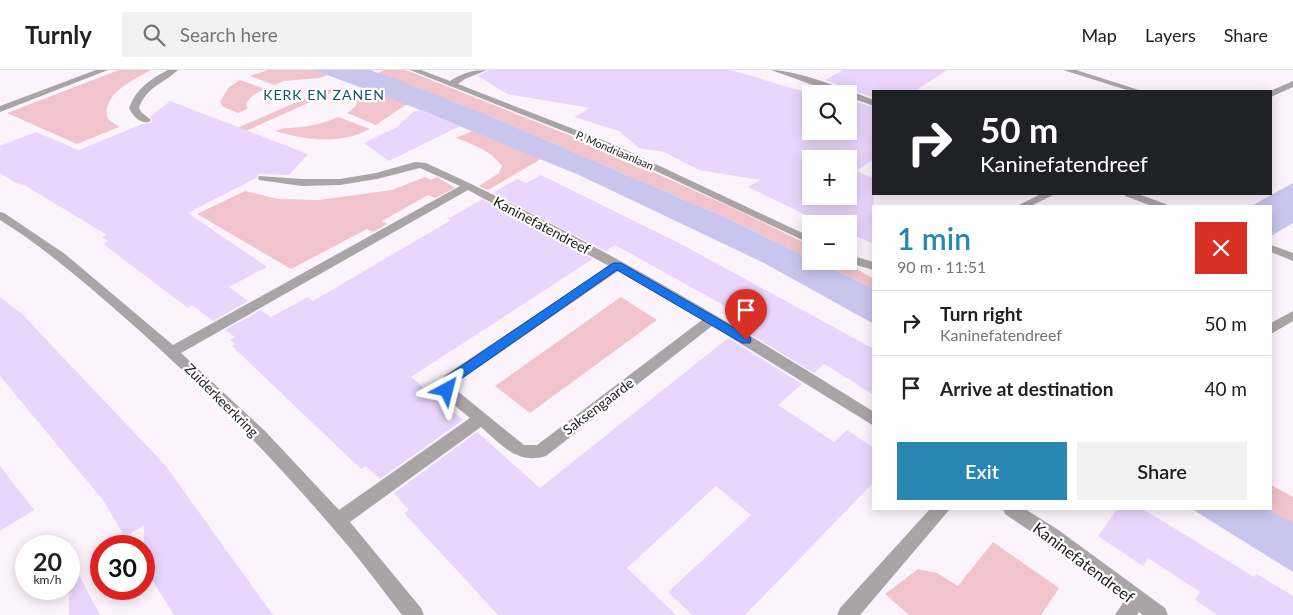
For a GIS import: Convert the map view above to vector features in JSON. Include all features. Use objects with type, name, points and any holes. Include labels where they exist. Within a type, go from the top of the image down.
[{"type":"street","points":[[0,109],[104,70]]},
{"type":"street","points":[[146,120],[137,114],[134,108],[141,92],[153,82],[174,70]]},
{"type":"street","name":"P. Mondriaanlaan","points":[[414,70],[612,147],[802,236]]},
{"type":"street","points":[[452,84],[462,77],[483,70]]},
{"type":"street","points":[[775,70],[821,85]]},
{"type":"street","points":[[1067,70],[1135,90]]},
{"type":"street","points":[[1272,94],[1293,84]]},
{"type":"street","points":[[857,97],[872,102]]},
{"type":"street","points":[[263,178],[297,184],[329,184],[366,180],[422,164]]},
{"type":"street","name":"Kaninefatendreef","points":[[422,164],[537,221],[712,319],[872,419]]},
{"type":"street","points":[[173,351],[468,186]]},
{"type":"street","points":[[1024,205],[1048,195]]},
{"type":"street","points":[[1132,195],[1159,205]]},
{"type":"street","name":"Zuiderkeerkring","points":[[0,215],[28,233],[97,287],[173,351],[241,418],[338,521],[414,615]]},
{"type":"street","points":[[1275,250],[1293,257]]},
{"type":"street","points":[[857,261],[872,265]]},
{"type":"street","name":"Saksengaarde","points":[[617,266],[449,380],[447,390],[521,451],[540,451],[712,319]]},
{"type":"street","points":[[1272,328],[1293,315]]},
{"type":"street","points":[[338,521],[482,419]]},
{"type":"street","points":[[847,615],[940,510]]},
{"type":"street","name":"Kaninefatendreef","points":[[1013,510],[1051,535],[1130,608],[1158,615]]},
{"type":"shaded area","points":[[119,70],[151,70],[120,89],[109,103],[107,110],[108,119],[119,127],[77,144],[7,113]]},
{"type":"shaded area","points":[[268,70],[314,70],[328,75],[319,78],[284,81],[274,85],[250,76]]},
{"type":"shaded area","points":[[314,70],[370,70],[398,80],[483,113],[727,218],[802,255],[802,270],[835,270],[872,288],[872,323],[764,263],[579,175],[410,106]]},
{"type":"shaded area","points":[[384,70],[411,72],[584,141],[731,207],[802,242],[802,255],[727,218],[483,113],[378,73]]},
{"type":"shaded area","points":[[240,80],[265,89],[253,95],[246,103],[247,109],[238,113],[223,107],[220,102],[229,87]]},
{"type":"shaded area","points":[[331,89],[335,91],[219,143],[210,140],[317,93]]},
{"type":"shaded area","points":[[369,90],[407,104],[376,125],[347,113],[356,106],[358,95]]},
{"type":"shaded area","points":[[338,117],[370,129],[359,134],[335,139],[311,139],[275,131],[312,125]]},
{"type":"shaded area","points":[[472,131],[541,159],[488,190],[479,186],[499,173],[502,166],[487,152],[456,138]]},
{"type":"shaded area","points":[[425,177],[431,180],[437,177],[455,188],[435,198],[428,195],[382,221],[387,224],[373,232],[367,229],[291,269],[197,214],[245,191],[278,199],[319,200],[392,190]]},
{"type":"shaded area","points":[[1293,183],[1293,223],[1272,235],[1272,205],[1253,205]]},
{"type":"shaded area","points":[[857,269],[872,278],[872,288],[835,270]]},
{"type":"shaded area","points":[[621,297],[657,320],[530,413],[495,386]]},
{"type":"shaded area","points":[[1272,486],[1293,497],[1293,524],[1268,510],[1272,510]]},
{"type":"shaded area","points":[[1194,510],[1270,510],[1293,523],[1293,572]]},
{"type":"shaded area","points":[[993,542],[1059,588],[1041,615],[909,615],[885,594],[918,569],[937,573],[958,586]]},
{"type":"building","points":[[489,70],[731,70],[802,91],[802,140],[857,140],[857,102],[872,107],[872,160],[857,170],[857,150],[802,150],[802,205],[857,205],[857,171],[872,177],[874,205],[872,205],[872,243],[857,237],[857,215],[806,215],[748,187],[760,180],[699,170],[664,152],[639,148],[622,132],[574,117],[590,108],[507,94],[478,76]]},
{"type":"building","points":[[843,70],[947,70],[917,90],[872,90],[872,97],[857,92],[857,85],[839,85],[825,80]]},
{"type":"building","points":[[170,101],[308,154],[289,175],[259,174],[256,178],[188,213],[267,267],[229,287],[248,301],[213,321],[192,305],[188,308],[103,244],[108,241],[102,237],[107,235],[24,185],[16,183],[0,173],[0,146],[36,132],[79,150],[142,124],[150,123],[153,120],[150,117]]},
{"type":"building","points":[[422,110],[460,126],[389,161],[364,143],[397,127],[413,112]]},
{"type":"building","points":[[541,175],[679,243],[872,348],[872,394],[824,364],[814,373],[740,328],[750,320],[615,245],[606,251],[493,193],[517,179],[526,183]]},
{"type":"building","points":[[482,199],[593,259],[411,377],[463,420],[380,479],[366,466],[361,469],[232,346],[235,344],[230,340],[235,337],[225,330],[261,310],[271,317],[308,297],[313,301],[451,220],[448,219]]},
{"type":"building","points":[[0,297],[22,314],[165,465],[273,615],[174,615],[155,585],[155,535],[144,535],[144,525],[128,535],[124,535],[103,500],[0,376]]},
{"type":"building","points":[[728,338],[802,384],[778,405],[834,442],[847,430],[872,447],[872,484],[745,615],[692,615],[668,592],[751,515],[716,486],[627,568],[676,615],[498,615],[404,513],[409,510],[394,493],[477,432],[540,488]]},
{"type":"building","points":[[0,466],[34,510],[0,531]]},
{"type":"building","points":[[1116,510],[1145,510],[1254,577],[1257,574],[1293,596],[1293,615],[1217,615],[1195,600],[1200,592],[1148,558],[1143,566],[1098,536]]},
{"type":"building","points":[[80,577],[90,596],[90,600],[92,600],[100,615],[69,615],[69,600],[80,600]]},
{"type":"district","name":"KERK EN ZANEN","points":[[324,94]]},
{"type":"route","points":[[447,390],[449,380],[617,266],[746,340]]}]
